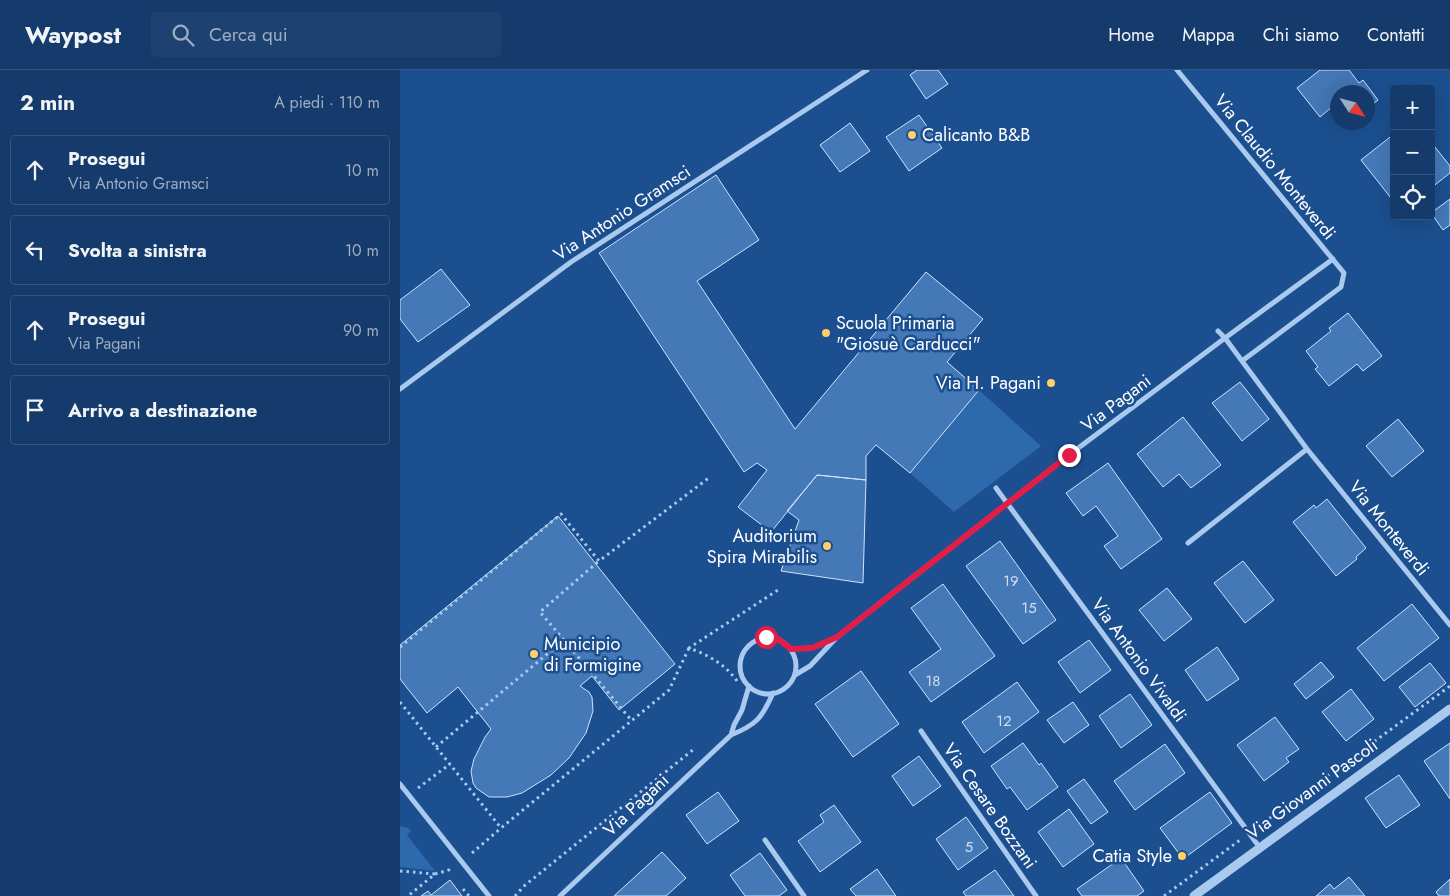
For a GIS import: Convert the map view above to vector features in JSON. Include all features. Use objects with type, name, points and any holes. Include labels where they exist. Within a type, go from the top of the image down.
[{"type":"street","name":"Via Antonio Gramsci","points":[[400,389],[571,262],[867,70]]},
{"type":"street","name":"Via Claudio Monteverdi","points":[[1177,70],[1344,273],[1341,287],[1242,361]]},
{"type":"street","name":"Via Claudio Monteverdi","points":[[1225,338],[1333,259]]},
{"type":"street","points":[[1218,331],[1242,361]]},
{"type":"street","name":"Via Pagani","points":[[837,637],[1069,455],[1225,338]]},
{"type":"street","name":"Via Monteverdi","points":[[1242,361],[1307,449],[1450,625]]},
{"type":"street","points":[[1188,543],[1307,449]]},
{"type":"street","name":"Via Antonio Vivaldi","points":[[996,488],[1260,848]]},
{"type":"street","points":[[791,649],[812,648],[837,637]]},
{"type":"street","points":[[795,675],[810,666],[837,637]]},
{"type":"street","points":[[772,638],[785,643],[791,649],[796,659],[795,675],[789,685],[773,693],[760,693],[749,686],[743,677],[740,666],[743,654],[750,645],[760,639],[772,638]]},
{"type":"street","points":[[731,735],[742,710],[749,686]]},
{"type":"street","points":[[731,735],[749,728],[766,710],[773,693]]},
{"type":"street","name":"Via Giovanni Pascoli","points":[[1194,896],[1450,709]]},
{"type":"street","name":"Via Cesare Bozzani","points":[[921,732],[1036,896]]},
{"type":"street","name":"Via Pagani","points":[[560,896],[731,735]]},
{"type":"street","points":[[400,784],[489,896]]},
{"type":"street","points":[[765,840],[804,896]]},
{"type":"path","points":[[632,721],[540,612],[599,561],[710,477]]},
{"type":"path","points":[[400,647],[561,514],[599,561]]},
{"type":"path","points":[[472,853],[669,690],[689,648],[781,588]]},
{"type":"path","points":[[436,747],[564,640]]},
{"type":"path","points":[[689,648],[702,653],[730,670],[738,682]]},
{"type":"path","points":[[1164,896],[1450,686]]},
{"type":"path","points":[[400,702],[501,828]]},
{"type":"path","points":[[515,896],[524,886],[699,745]]},
{"type":"path","points":[[420,787],[450,764]]},
{"type":"path","points":[[400,870],[435,874],[449,870]]},
{"type":"path","points":[[408,896],[435,874]]},
{"type":"shaded area","points":[[979,390],[1041,446],[954,512],[910,473]]},
{"type":"shaded area","points":[[400,826],[411,831],[407,835],[435,871],[400,867]]},
{"type":"building","points":[[917,70],[938,70],[948,84],[926,99],[910,75]]},
{"type":"building","points":[[1320,70],[1349,70],[1359,83],[1363,80],[1367,85],[1330,85],[1330,109],[1320,117],[1297,88]]},
{"type":"building","points":[[919,115],[942,148],[909,171],[886,137]]},
{"type":"building","points":[[850,123],[870,151],[840,172],[820,145]]},
{"type":"building","points":[[1390,137],[1390,197],[1361,160]]},
{"type":"building","points":[[1435,147],[1450,166],[1450,173],[1435,185]]},
{"type":"building","name":"Scuola Primaria \"Giosuè Carducci\"","points":[[716,175],[759,240],[697,281],[795,429],[926,272],[983,319],[947,362],[979,390],[910,473],[876,445],[866,456],[866,480],[817,475],[771,532],[738,507],[767,470],[757,463],[744,472],[599,253]]},
{"type":"building","points":[[1450,199],[1450,225],[1443,230],[1435,219],[1435,210]]},
{"type":"building","points":[[441,269],[470,305],[418,342],[400,319],[400,300]]},
{"type":"building","points":[[1348,313],[1382,356],[1363,371],[1357,364],[1329,386],[1315,369],[1318,367],[1306,351],[1331,331],[1329,328]]},
{"type":"building","points":[[1240,382],[1269,419],[1242,441],[1212,403]]},
{"type":"building","points":[[1183,417],[1221,465],[1191,488],[1179,474],[1163,487],[1137,454]]},
{"type":"building","points":[[1398,419],[1424,451],[1392,477],[1366,446]]},
{"type":"building","points":[[1108,463],[1162,539],[1121,569],[1104,546],[1118,536],[1096,506],[1083,516],[1066,493]]},
{"type":"building","name":"Auditorium Spira Mirabilis","points":[[817,475],[866,480],[863,583],[781,571],[799,520],[787,511]]},
{"type":"building","points":[[1327,499],[1366,548],[1356,557],[1357,559],[1336,576],[1293,522],[1314,505],[1316,508]]},
{"type":"building","name":"Municipio di Formigine","points":[[558,516],[675,664],[619,710],[592,676],[580,686],[589,692],[592,697],[593,711],[586,733],[569,758],[551,775],[522,793],[507,797],[489,797],[476,788],[471,771],[474,759],[491,729],[458,687],[427,713],[400,679],[400,645]]},
{"type":"building","points":[[1000,541],[1056,620],[1023,644],[966,566]]},
{"type":"building","points":[[1243,561],[1274,600],[1245,623],[1214,583]]},
{"type":"building","points":[[943,584],[995,656],[931,702],[909,672],[941,649],[911,608]]},
{"type":"building","points":[[1167,588],[1192,619],[1164,641],[1139,610]]},
{"type":"building","points":[[1412,604],[1439,638],[1384,681],[1357,648]]},
{"type":"building","points":[[1089,640],[1111,670],[1080,693],[1058,662]]},
{"type":"building","points":[[1217,647],[1239,679],[1207,701],[1185,670]]},
{"type":"building","points":[[1321,662],[1334,677],[1306,699],[1294,684]]},
{"type":"building","points":[[1430,663],[1446,683],[1415,707],[1399,687]]},
{"type":"building","points":[[861,671],[899,724],[853,757],[815,704]]},
{"type":"building","points":[[1017,682],[1039,712],[984,753],[962,722]]},
{"type":"building","points":[[1351,689],[1374,719],[1346,741],[1322,712]]},
{"type":"building","points":[[1130,694],[1152,725],[1121,748],[1099,716]]},
{"type":"building","points":[[1073,702],[1089,725],[1064,743],[1047,720]]},
{"type":"building","points":[[1275,717],[1299,749],[1286,758],[1289,762],[1264,781],[1237,745]]},
{"type":"building","points":[[1023,743],[1039,765],[1041,763],[1058,787],[1027,810],[1010,787],[1007,789],[991,766]]},
{"type":"building","points":[[1450,743],[1450,799],[1424,761]]},
{"type":"building","points":[[1165,744],[1185,773],[1135,810],[1114,781]]},
{"type":"building","points":[[919,756],[941,786],[913,806],[892,776]]},
{"type":"building","points":[[1399,775],[1420,805],[1386,828],[1365,798]]},
{"type":"building","points":[[1084,779],[1108,812],[1091,824],[1067,791]]},
{"type":"building","points":[[718,792],[739,821],[707,844],[686,815]]},
{"type":"building","points":[[1210,792],[1232,823],[1183,859],[1160,828]]},
{"type":"building","points":[[834,805],[861,842],[820,872],[798,841],[824,822],[820,815]]},
{"type":"building","points":[[1069,809],[1094,844],[1063,867],[1038,832]]},
{"type":"building","points":[[966,817],[988,848],[958,870],[936,839]]},
{"type":"building","points":[[662,852],[686,878],[666,896],[614,896]]},
{"type":"building","points":[[760,853],[787,890],[779,896],[745,896],[730,875]]},
{"type":"building","points":[[1121,858],[1144,891],[1137,896],[1082,896],[1077,889]]},
{"type":"building","points":[[877,869],[896,896],[856,896],[850,889]]},
{"type":"building","points":[[995,870],[1014,896],[966,896],[963,892]]},
{"type":"building","points":[[1349,877],[1365,896],[1316,896],[1330,884],[1334,889]]},
{"type":"building","points":[[1450,879],[1450,896],[1439,896],[1436,892]]},
{"type":"building","points":[[450,880],[462,896],[421,896],[428,891],[431,895]]},
{"type":"place","name":"Calicanto B&B","points":[[912,135]]},
{"type":"place","name":"Scuola Primaria \"Giosuè Carducci\"","points":[[826,333]]},
{"type":"place","name":"Via H. Pagani","points":[[1051,383]]},
{"type":"place","name":"Auditorium Spira Mirabilis","points":[[827,546]]},
{"type":"place","name":"Municipio di Formigine","points":[[534,654]]},
{"type":"place","name":"Catia Style","points":[[1182,856]]},
{"type":"route","points":[[766,637],[778,639],[791,649],[812,648],[837,637],[1069,455]]}]
